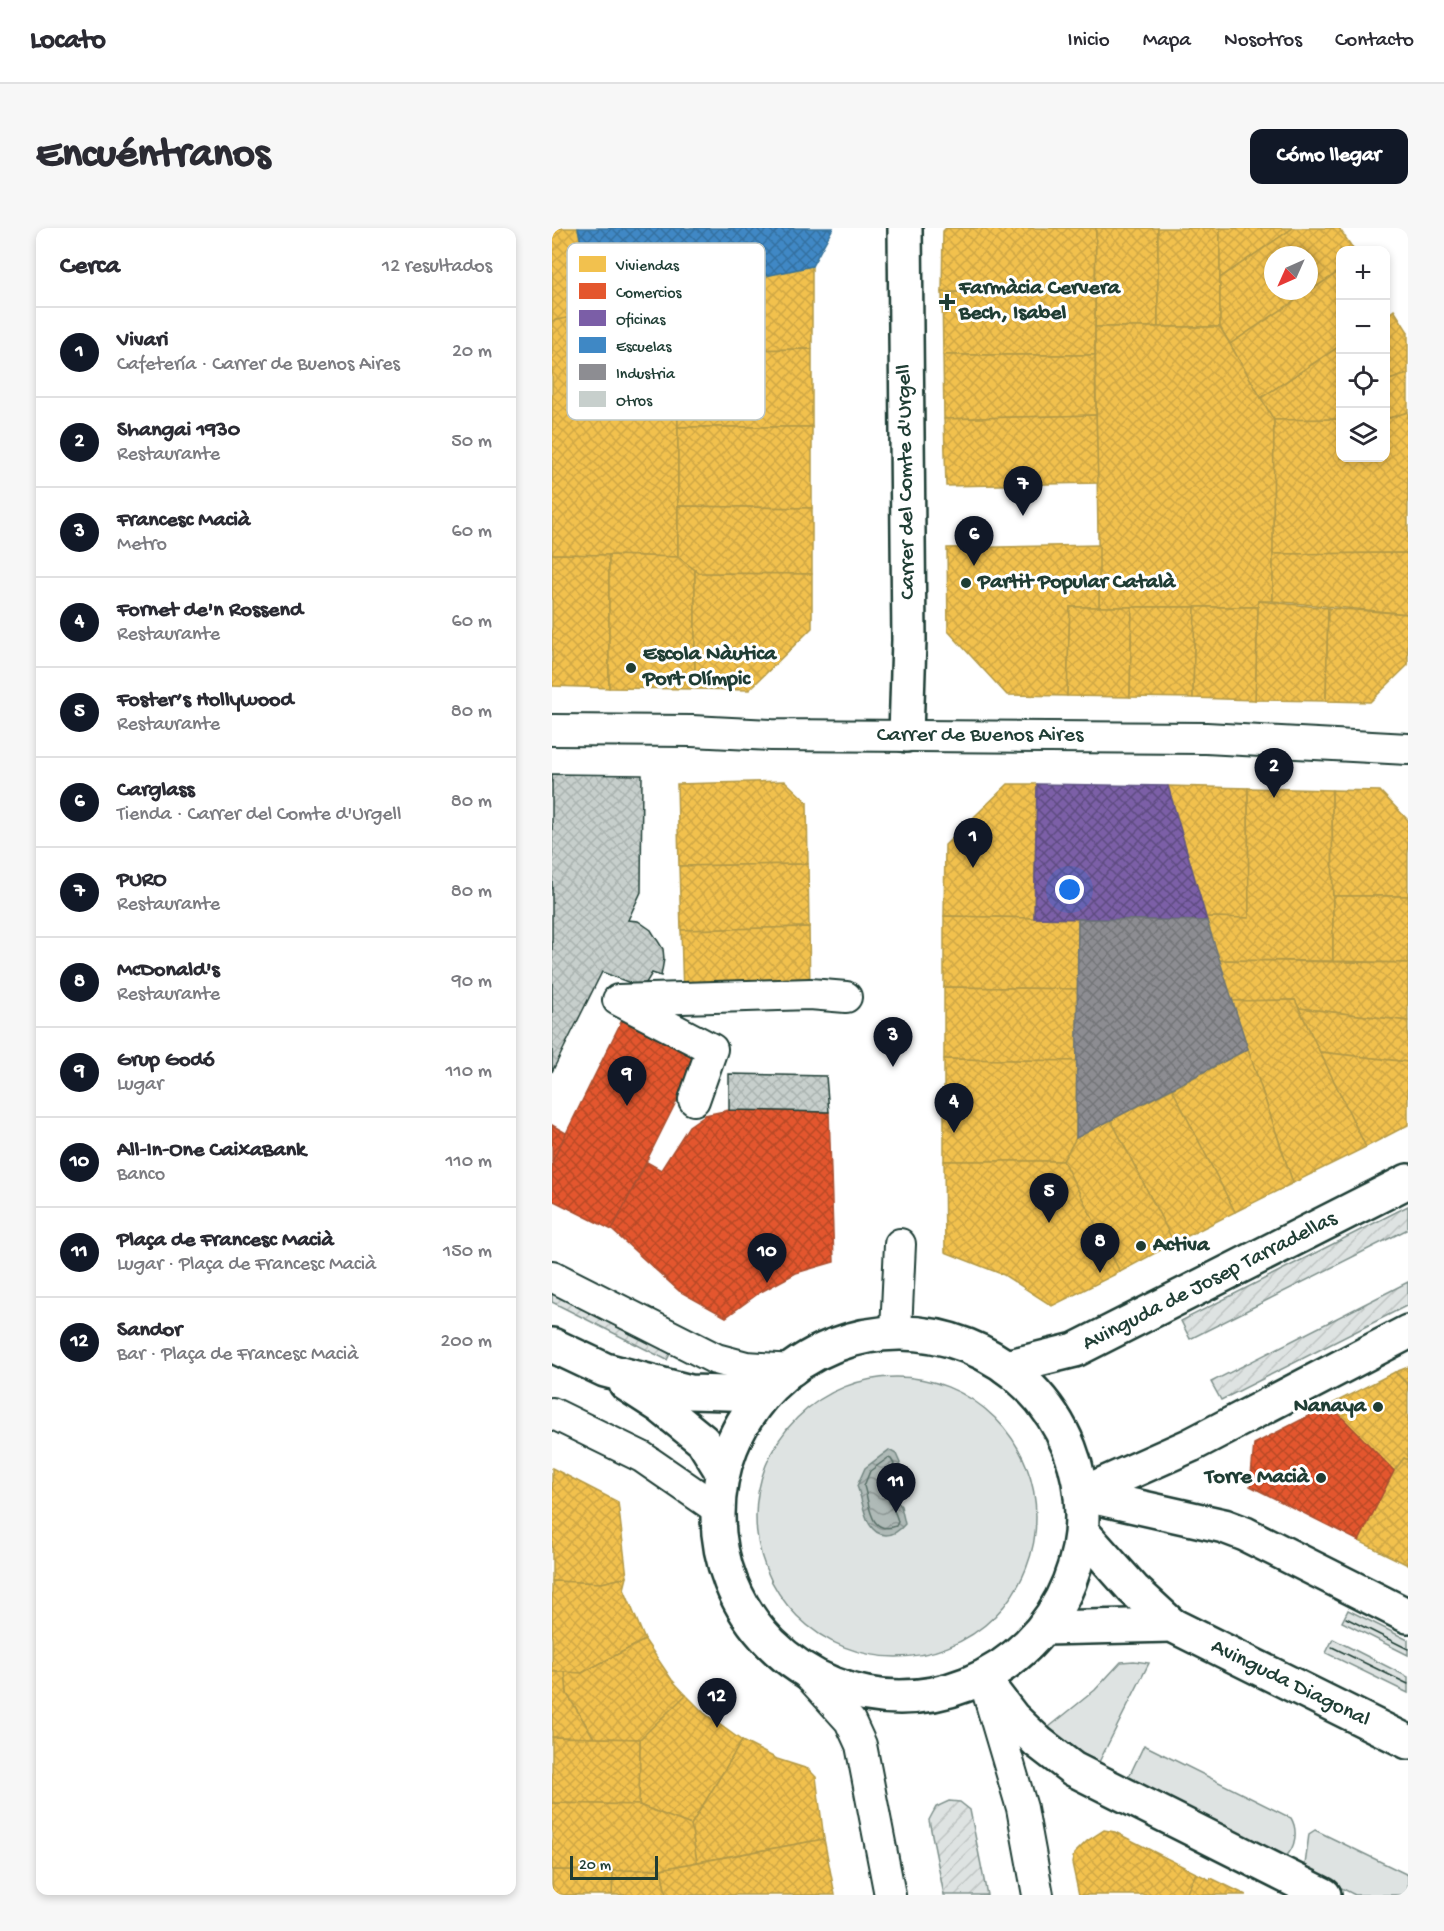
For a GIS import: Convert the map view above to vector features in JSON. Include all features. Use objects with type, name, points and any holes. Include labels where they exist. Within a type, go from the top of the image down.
[{"type":"main road","name":"Carrer del Comte d'Urgell","points":[[905,228],[909,640],[906,735]]},
{"type":"main road","name":"Avinguda de Josep Tarradellas","points":[[1006,1367],[1076,1350],[1408,1181]]},
{"type":"main road","points":[[896,1331],[946,1337],[968,1345],[1006,1367],[1032,1390],[1066,1439],[1081,1494],[1084,1534],[1069,1587],[1045,1628],[1028,1645],[983,1679],[925,1695],[890,1697],[854,1692],[805,1671],[759,1631],[735,1593],[720,1552],[716,1508],[722,1470],[728,1449],[737,1433],[763,1394],[793,1370],[847,1338],[896,1331]]},
{"type":"main road","points":[[1081,1494],[1180,1450],[1408,1332]]},
{"type":"main road","points":[[552,1345],[605,1370],[660,1406],[703,1441],[722,1470]]},
{"type":"main road","points":[[605,1370],[690,1392],[763,1394]]},
{"type":"main road","points":[[1180,1450],[1165,1466],[1162,1481],[1164,1490],[1171,1503],[1199,1520]]},
{"type":"main road","points":[[1081,1494],[1199,1520],[1245,1534],[1408,1616]]},
{"type":"main road","name":"Avinguda Diagonal","points":[[1084,1534],[1133,1589],[1172,1625],[1408,1743]]},
{"type":"main road","name":"Avinguda Diagonal","points":[[1045,1628],[1172,1625]]},
{"type":"main road","points":[[983,1679],[1013,1718],[1038,1743],[1073,1769],[1324,1895]]},
{"type":"street","name":"Carrer de Buenos Aires","points":[[552,730],[692,731],[771,735],[1206,738],[1408,749]]},
{"type":"street","points":[[694,1100],[712,1049],[618,1000],[810,994],[846,996]]},
{"type":"street","points":[[896,1331],[900,1244]]},
{"type":"street","points":[[552,1276],[716,1359],[746,1367],[793,1370]]},
{"type":"street","points":[[552,1413],[642,1457],[716,1508]]},
{"type":"street","points":[[805,1671],[850,1721],[861,1745],[890,1895]]},
{"type":"street","points":[[983,1679],[1017,1788],[1038,1895]]},
{"type":"shaded area","points":[[1408,1206],[1408,1229],[1190,1339],[1181,1321]]},
{"type":"shaded area","points":[[1408,1282],[1408,1305],[1221,1400],[1211,1382]]},
{"type":"shaded area","points":[[552,1293],[671,1352],[667,1360],[552,1302]]},
{"type":"shaded area","points":[[896,1377],[937,1383],[974,1401],[995,1418],[1012,1439],[1030,1476],[1036,1517],[1030,1558],[1012,1595],[995,1616],[974,1633],[937,1651],[896,1657],[855,1651],[818,1633],[797,1616],[780,1595],[762,1558],[756,1517],[762,1476],[780,1439],[797,1418],[818,1401],[855,1383]]},
{"type":"shaded area","points":[[1348,1610],[1408,1640],[1408,1655],[1342,1622]]},
{"type":"shaded area","points":[[1333,1639],[1408,1677],[1408,1693],[1326,1653]]},
{"type":"shaded area","points":[[1121,1662],[1149,1663],[1097,1766],[1062,1741],[1049,1727],[1095,1690]]},
{"type":"shaded area","points":[[1144,1745],[1291,1818],[1295,1828],[1292,1849],[1285,1857],[1127,1781]]},
{"type":"shaded area","points":[[949,1801],[960,1802],[970,1810],[987,1895],[944,1895],[929,1820],[936,1807]]},
{"type":"shaded area","points":[[1315,1830],[1408,1875],[1408,1895],[1355,1895],[1308,1871],[1305,1865],[1309,1834]]},
{"type":"water","points":[[889,1450],[896,1454],[900,1463],[891,1494],[901,1506],[905,1524],[897,1532],[886,1535],[873,1529],[869,1523],[857,1486],[865,1468]]},
{"type":"building: Viviendas","points":[[552,228],[578,228],[581,243],[567,243],[567,318],[552,321]]},
{"type":"building: Viviendas","points":[[946,228],[1096,228],[1095,293],[942,292],[943,231]]},
{"type":"building: Viviendas","points":[[1096,228],[1158,228],[1158,327],[1095,327]]},
{"type":"building: Viviendas","points":[[1158,228],[1220,228],[1220,327],[1158,327]]},
{"type":"building: Viviendas","points":[[1220,228],[1293,228],[1264,246],[1220,278]]},
{"type":"building: Viviendas","points":[[1293,228],[1339,228],[1351,246],[1336,246],[1336,274],[1318,286],[1318,246],[1267,246]]},
{"type":"building: Viviendas","points":[[1264,248],[1264,300],[1296,300],[1230,344],[1220,327],[1220,278]]},
{"type":"building: Viviendas","points":[[812,266],[812,349],[765,350],[765,276]]},
{"type":"building: Viviendas","points":[[1336,274],[1336,349],[1261,398],[1230,344],[1296,300],[1318,300],[1318,286]]},
{"type":"building: Viviendas","points":[[942,292],[1095,293],[1095,355],[943,355]]},
{"type":"building: Viviendas","points":[[1394,310],[1408,332],[1408,374],[1390,380],[1390,354],[1390,313]]},
{"type":"building: Viviendas","points":[[567,318],[567,420],[678,420],[678,557],[552,554],[552,321]]},
{"type":"building: Viviendas","points":[[1095,327],[1220,327],[1274,420],[1273,601],[1258,601],[1258,607],[1099,607]]},
{"type":"building: Viviendas","points":[[812,349],[812,427],[678,427],[678,420],[765,420],[765,350]]},
{"type":"building: Viviendas","points":[[1336,349],[1336,419],[1274,420],[1261,398]]},
{"type":"building: Viviendas","points":[[943,355],[1095,355],[1096,415],[944,419]]},
{"type":"building: Viviendas","points":[[1408,374],[1408,412],[1390,418],[1390,408],[1390,380]]},
{"type":"building: Viviendas","points":[[1408,412],[1408,553],[1273,554],[1274,420],[1336,419],[1336,462],[1390,462],[1390,418]]},
{"type":"building: Viviendas","points":[[1096,415],[1098,483],[946,486],[944,419]]},
{"type":"building: Viviendas","points":[[678,427],[812,427],[812,508],[678,506]]},
{"type":"building: Viviendas","points":[[678,506],[812,508],[812,574],[699,573],[678,557]]},
{"type":"building: Viviendas","points":[[1099,545],[1099,607],[1070,607],[1067,696],[1007,695],[948,631],[947,548]]},
{"type":"building: Viviendas","points":[[1408,553],[1408,614],[1273,601],[1273,554]]},
{"type":"building: Viviendas","points":[[552,554],[609,555],[609,688],[552,686]]},
{"type":"building: Viviendas","points":[[609,555],[678,557],[695,570],[695,689],[609,688]]},
{"type":"building: Viviendas","points":[[695,570],[699,573],[812,574],[812,628],[749,690],[695,689]]},
{"type":"building: Viviendas","points":[[1258,601],[1328,608],[1326,701],[1255,700]]},
{"type":"building: Viviendas","points":[[1070,607],[1132,607],[1130,697],[1067,696]]},
{"type":"building: Viviendas","points":[[1132,607],[1195,607],[1193,698],[1130,697]]},
{"type":"building: Viviendas","points":[[1195,607],[1258,607],[1255,700],[1193,698]]},
{"type":"building: Viviendas","points":[[1328,608],[1408,614],[1408,665],[1370,702],[1326,701]]},
{"type":"building: Viviendas","points":[[785,781],[807,802],[808,864],[679,866],[677,784]]},
{"type":"building: Viviendas","points":[[1008,784],[1037,784],[1034,918],[944,916],[945,845]]},
{"type":"building: Viviendas","points":[[1168,786],[1248,788],[1249,918],[1206,917]]},
{"type":"building: Viviendas","points":[[1248,788],[1332,790],[1333,961],[1218,960],[1206,917],[1249,918]]},
{"type":"building: Viviendas","points":[[1332,790],[1380,791],[1408,820],[1408,896],[1333,896]]},
{"type":"building: Viviendas","points":[[808,864],[809,927],[681,930],[679,866]]},
{"type":"building: Viviendas","points":[[1333,896],[1408,896],[1408,963],[1333,961]]},
{"type":"building: Viviendas","points":[[944,916],[1078,919],[1078,989],[944,987]]},
{"type":"building: Viviendas","points":[[809,927],[810,991],[683,996],[681,930]]},
{"type":"building: Viviendas","points":[[1218,960],[1408,963],[1408,1021],[1299,1008],[1295,1000],[1232,1001]]},
{"type":"building: Viviendas","points":[[944,987],[1078,989],[1077,1061],[944,1059]]},
{"type":"building: Viviendas","points":[[1295,1000],[1366,1147],[1293,1183],[1232,1001]]},
{"type":"building: Viviendas","points":[[1299,1008],[1408,1021],[1408,1062],[1320,1052]]},
{"type":"building: Viviendas","points":[[1248,1049],[1293,1183],[1235,1212],[1172,1089]]},
{"type":"building: Viviendas","points":[[1320,1052],[1408,1062],[1408,1125],[1366,1147]]},
{"type":"building: Viviendas","points":[[944,1059],[1077,1061],[1076,1138],[1063,1161],[944,1161]]},
{"type":"building: Viviendas","points":[[1172,1089],[1235,1212],[1174,1243],[1111,1120]]},
{"type":"building: Viviendas","points":[[1111,1120],[1174,1243],[1120,1272],[1063,1161],[1076,1138]]},
{"type":"building: Viviendas","points":[[944,1161],[1063,1161],[1120,1272],[1052,1306],[1004,1275],[945,1252]]},
{"type":"building: Viviendas","points":[[1408,1367],[1408,1385],[1395,1372]]},
{"type":"building: Viviendas","points":[[1395,1372],[1408,1385],[1408,1460],[1404,1458],[1394,1471],[1330,1405]]},
{"type":"building: Viviendas","points":[[1404,1458],[1408,1460],[1408,1565],[1359,1541],[1394,1471]]},
{"type":"building: Viviendas","points":[[552,1468],[618,1502],[627,1577],[602,1583],[552,1581]]},
{"type":"building: Viviendas","points":[[627,1577],[624,1589],[645,1640],[582,1673],[552,1672],[552,1581],[602,1583]]},
{"type":"building: Viviendas","points":[[645,1640],[672,1680],[686,1695],[640,1739],[594,1738],[567,1694],[565,1672],[582,1673]]},
{"type":"building: Viviendas","points":[[552,1672],[565,1672],[567,1694],[594,1738],[552,1737]]},
{"type":"building: Viviendas","points":[[686,1695],[704,1713],[742,1741],[691,1825],[639,1805],[640,1739]]},
{"type":"building: Viviendas","points":[[552,1737],[640,1739],[639,1805],[552,1803]]},
{"type":"building: Viviendas","points":[[742,1741],[777,1759],[808,1769],[816,1777],[824,1839],[697,1862],[691,1825]]},
{"type":"building: Viviendas","points":[[552,1803],[639,1805],[691,1825],[697,1862],[661,1869],[552,1870]]},
{"type":"building: Viviendas","points":[[1104,1830],[1115,1832],[1196,1873],[1186,1895],[1079,1895],[1072,1863],[1074,1854],[1087,1841]]},
{"type":"building: Viviendas","points":[[824,1839],[835,1895],[666,1895],[661,1869]]},
{"type":"building: Viviendas","points":[[661,1869],[666,1895],[612,1895],[613,1871]]},
{"type":"building: Viviendas","points":[[552,1870],[613,1871],[612,1895],[552,1895]]},
{"type":"building: Viviendas","points":[[1196,1873],[1210,1880],[1211,1878],[1246,1895],[1186,1895]]},
{"type":"building: Comercios","points":[[626,1012],[702,1050],[612,1230],[552,1200],[552,1162]]},
{"type":"building: Comercios","points":[[729,1110],[829,1112],[834,1262],[796,1273],[759,1293],[726,1317],[679,1291],[612,1230],[647,1162],[661,1170],[689,1126],[705,1115]]},
{"type":"building: Comercios","points":[[552,1125],[566,1133],[552,1162]]},
{"type":"building: Comercios","name":"Torre Macià","points":[[1330,1405],[1394,1471],[1359,1541],[1250,1486],[1254,1444]]},
{"type":"building: Oficinas","points":[[1037,784],[1168,786],[1207,921],[1034,918]]},
{"type":"building: Escuelas","points":[[578,228],[833,228],[812,266],[765,276],[765,243],[581,243]]},
{"type":"building: Industria","points":[[1078,919],[1207,921],[1248,1049],[1076,1138]]},
{"type":"building: Otros","points":[[552,774],[642,775],[641,892],[628,920],[638,921],[651,930],[663,949],[664,959],[661,976],[652,973],[646,983],[638,986],[602,972],[552,1072]]},
{"type":"building: Otros","points":[[729,1074],[826,1076],[829,1112],[729,1110]]},
{"type":"tram line","points":[[1346,1618],[1408,1649]]},
{"type":"tram line","points":[[1332,1647],[1408,1684]]},
{"type":"place","name":"Farmàcia Cervera Bech, Isabel","points":[[947,302]]},
{"type":"place","name":"PURO","points":[[1023,516]]},
{"type":"place","name":"Carglass","points":[[974,566]]},
{"type":"place","name":"Partit Popular Català","points":[[966,583]]},
{"type":"place","name":"Escola Nàutica Port Olímpic","points":[[631,668]]},
{"type":"place","name":"Shangai 1930","points":[[1274,798]]},
{"type":"place","name":"Vivari","points":[[973,868]]},
{"type":"place","name":"Francesc Macià","points":[[893,1067]]},
{"type":"place","name":"Grup Godó","points":[[627,1106]]},
{"type":"place","name":"Fornet de'n Rossend","points":[[954,1133]]},
{"type":"place","name":"Foster’s Hollywood","points":[[1049,1223]]},
{"type":"place","name":"Activa","points":[[1141,1246]]},
{"type":"place","name":"McDonald's","points":[[1100,1273]]},
{"type":"place","name":"All-In-One CaixaBank","points":[[767,1283]]},
{"type":"place","name":"Nanaya","points":[[1378,1407]]},
{"type":"place","name":"Torre Macià","points":[[1321,1478]]},
{"type":"place","name":"Plaça de Francesc Macià","points":[[896,1513]]},
{"type":"place","name":"Sandor","points":[[717,1728]]}]
